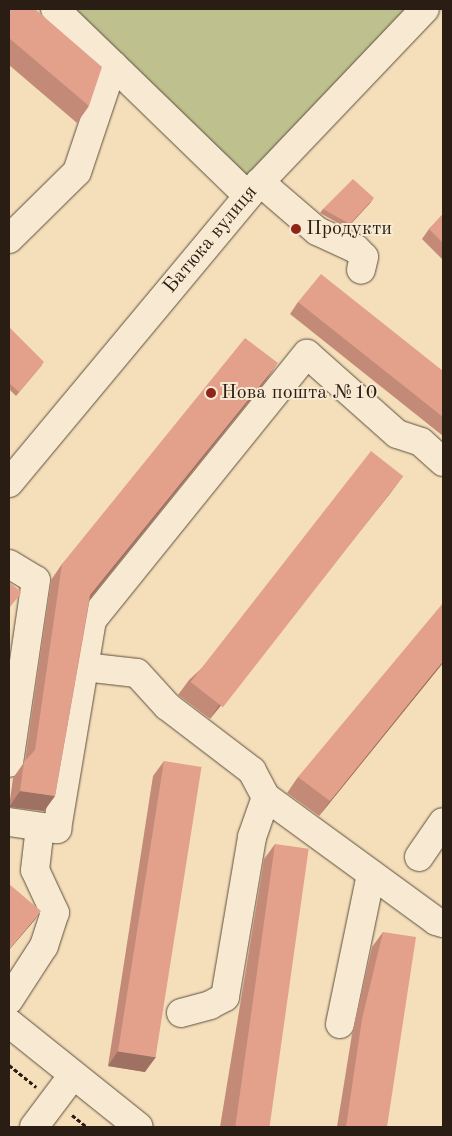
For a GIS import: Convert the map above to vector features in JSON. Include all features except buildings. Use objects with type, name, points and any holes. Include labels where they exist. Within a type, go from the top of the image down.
[{"type":"street","points":[[55,9],[113,65],[254,189],[317,231],[356,249],[364,257],[360,270]]},
{"type":"street","name":"Батюка вулиця","points":[[9,483],[254,189],[425,9]]},
{"type":"street","points":[[9,239],[77,172],[113,65]]},
{"type":"street","points":[[9,822],[57,829],[92,620],[307,354],[396,434],[421,442],[443,462]]},
{"type":"street","points":[[9,564],[36,580],[9,763]]},
{"type":"street","points":[[84,667],[137,673],[167,706],[252,771],[266,797],[436,921],[443,923]]},
{"type":"street","points":[[181,1014],[210,1005],[225,997],[252,837],[266,797]]},
{"type":"street","points":[[419,857],[443,822]]},
{"type":"street","points":[[9,1000],[44,946],[55,913],[35,870],[40,826]]},
{"type":"street","points":[[340,1024],[371,874]]},
{"type":"street","points":[[9,1023],[139,1127]]},
{"type":"street","points":[[34,1127],[73,1075]]},
{"type":"green space","points":[[73,9],[405,9],[244,179]]},
{"type":"place","name":"Продукти","points":[[296,229]]},
{"type":"place","name":"Нова пошта №10","points":[[211,393]]}]
